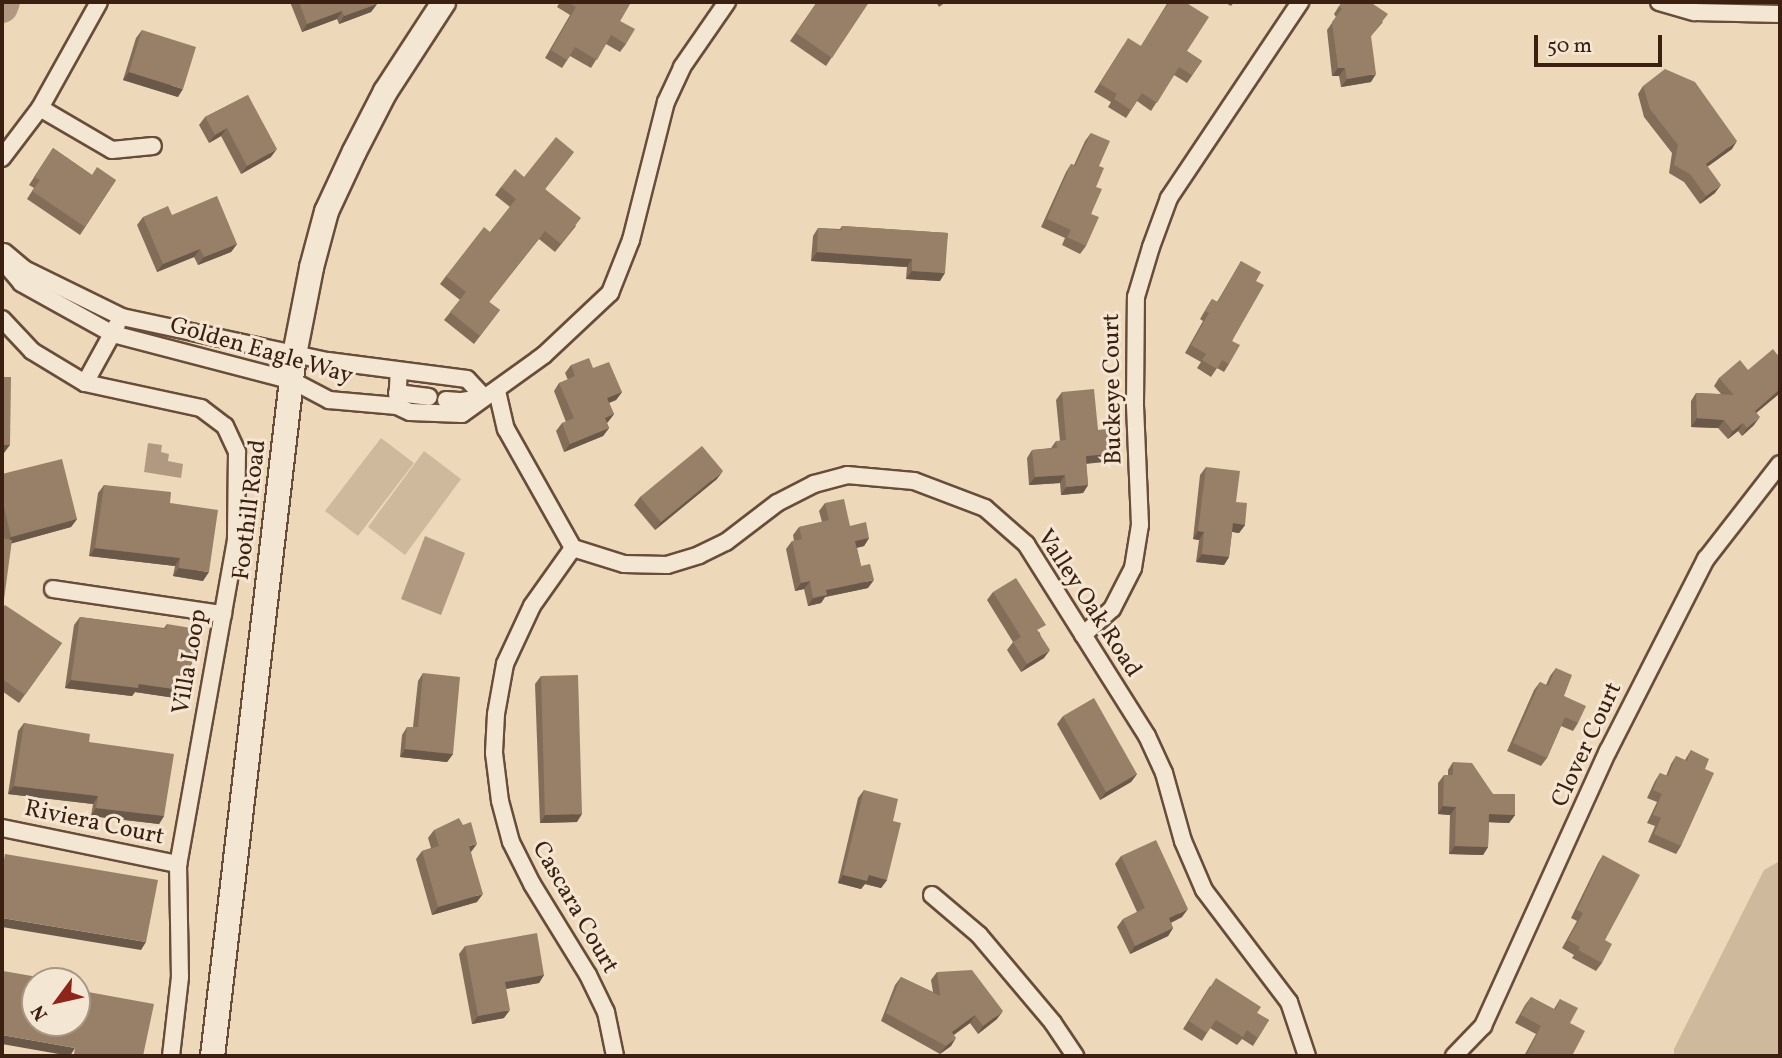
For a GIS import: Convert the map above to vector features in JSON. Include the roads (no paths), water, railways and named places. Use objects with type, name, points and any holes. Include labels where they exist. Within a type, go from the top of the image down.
[{"type":"main road","name":"Foothill Road","points":[[212,1056],[293,381],[294,354],[311,267],[326,211],[385,91],[443,2]]},
{"type":"street","points":[[2,158],[40,108],[99,2]]},
{"type":"street","name":"Golden Eagle Way","points":[[397,400],[410,412],[462,414],[544,355],[610,293],[631,240],[666,103],[682,67],[727,2]]},
{"type":"street","name":"Buckeye Court","points":[[1083,635],[1112,609],[1124,590],[1135,557],[1140,525],[1135,404],[1136,298],[1151,247],[1169,198],[1300,2]]},
{"type":"street","points":[[1659,2],[1695,12],[1780,14]]},
{"type":"street","points":[[40,108],[112,150],[153,146]]},
{"type":"street","name":"Golden Eagle Way","points":[[2,251],[24,269],[122,317],[294,354],[467,379],[490,394]]},
{"type":"street","name":"Golden Eagle Way","points":[[2,260],[21,283],[113,334],[293,381],[329,400],[429,397]]},
{"type":"street","points":[[85,383],[122,317]]},
{"type":"street","name":"Villa Loop","points":[[2,319],[32,351],[85,383],[201,408],[225,426],[237,452],[236,527],[178,864],[180,978],[171,1056]]},
{"type":"street","points":[[397,400],[399,371]]},
{"type":"street","points":[[446,400],[462,401],[490,394],[506,429],[573,548]]},
{"type":"street","name":"Clover Court","points":[[1454,1056],[1483,1026],[1608,751],[1706,559],[1780,464]]},
{"type":"street","name":"Valley Oak Road","points":[[573,548],[624,564],[667,565],[699,555],[726,542],[777,503],[814,484],[847,475],[915,481],[985,508],[1026,544],[1147,736],[1164,774],[1183,841],[1204,890],[1289,1002],[1307,1056]]},
{"type":"street","name":"Cascara Court","points":[[573,548],[532,606],[505,664],[496,714],[494,753],[500,801],[511,842],[588,975],[606,1012],[615,1056]]},
{"type":"street","points":[[54,589],[223,614]]},
{"type":"street","name":"Riviera Court","points":[[2,828],[178,864]]},
{"type":"street","points":[[932,895],[979,935],[1053,1023],[1075,1056]]},
{"type":"waterway","points":[[2,7],[4,2]]}]
